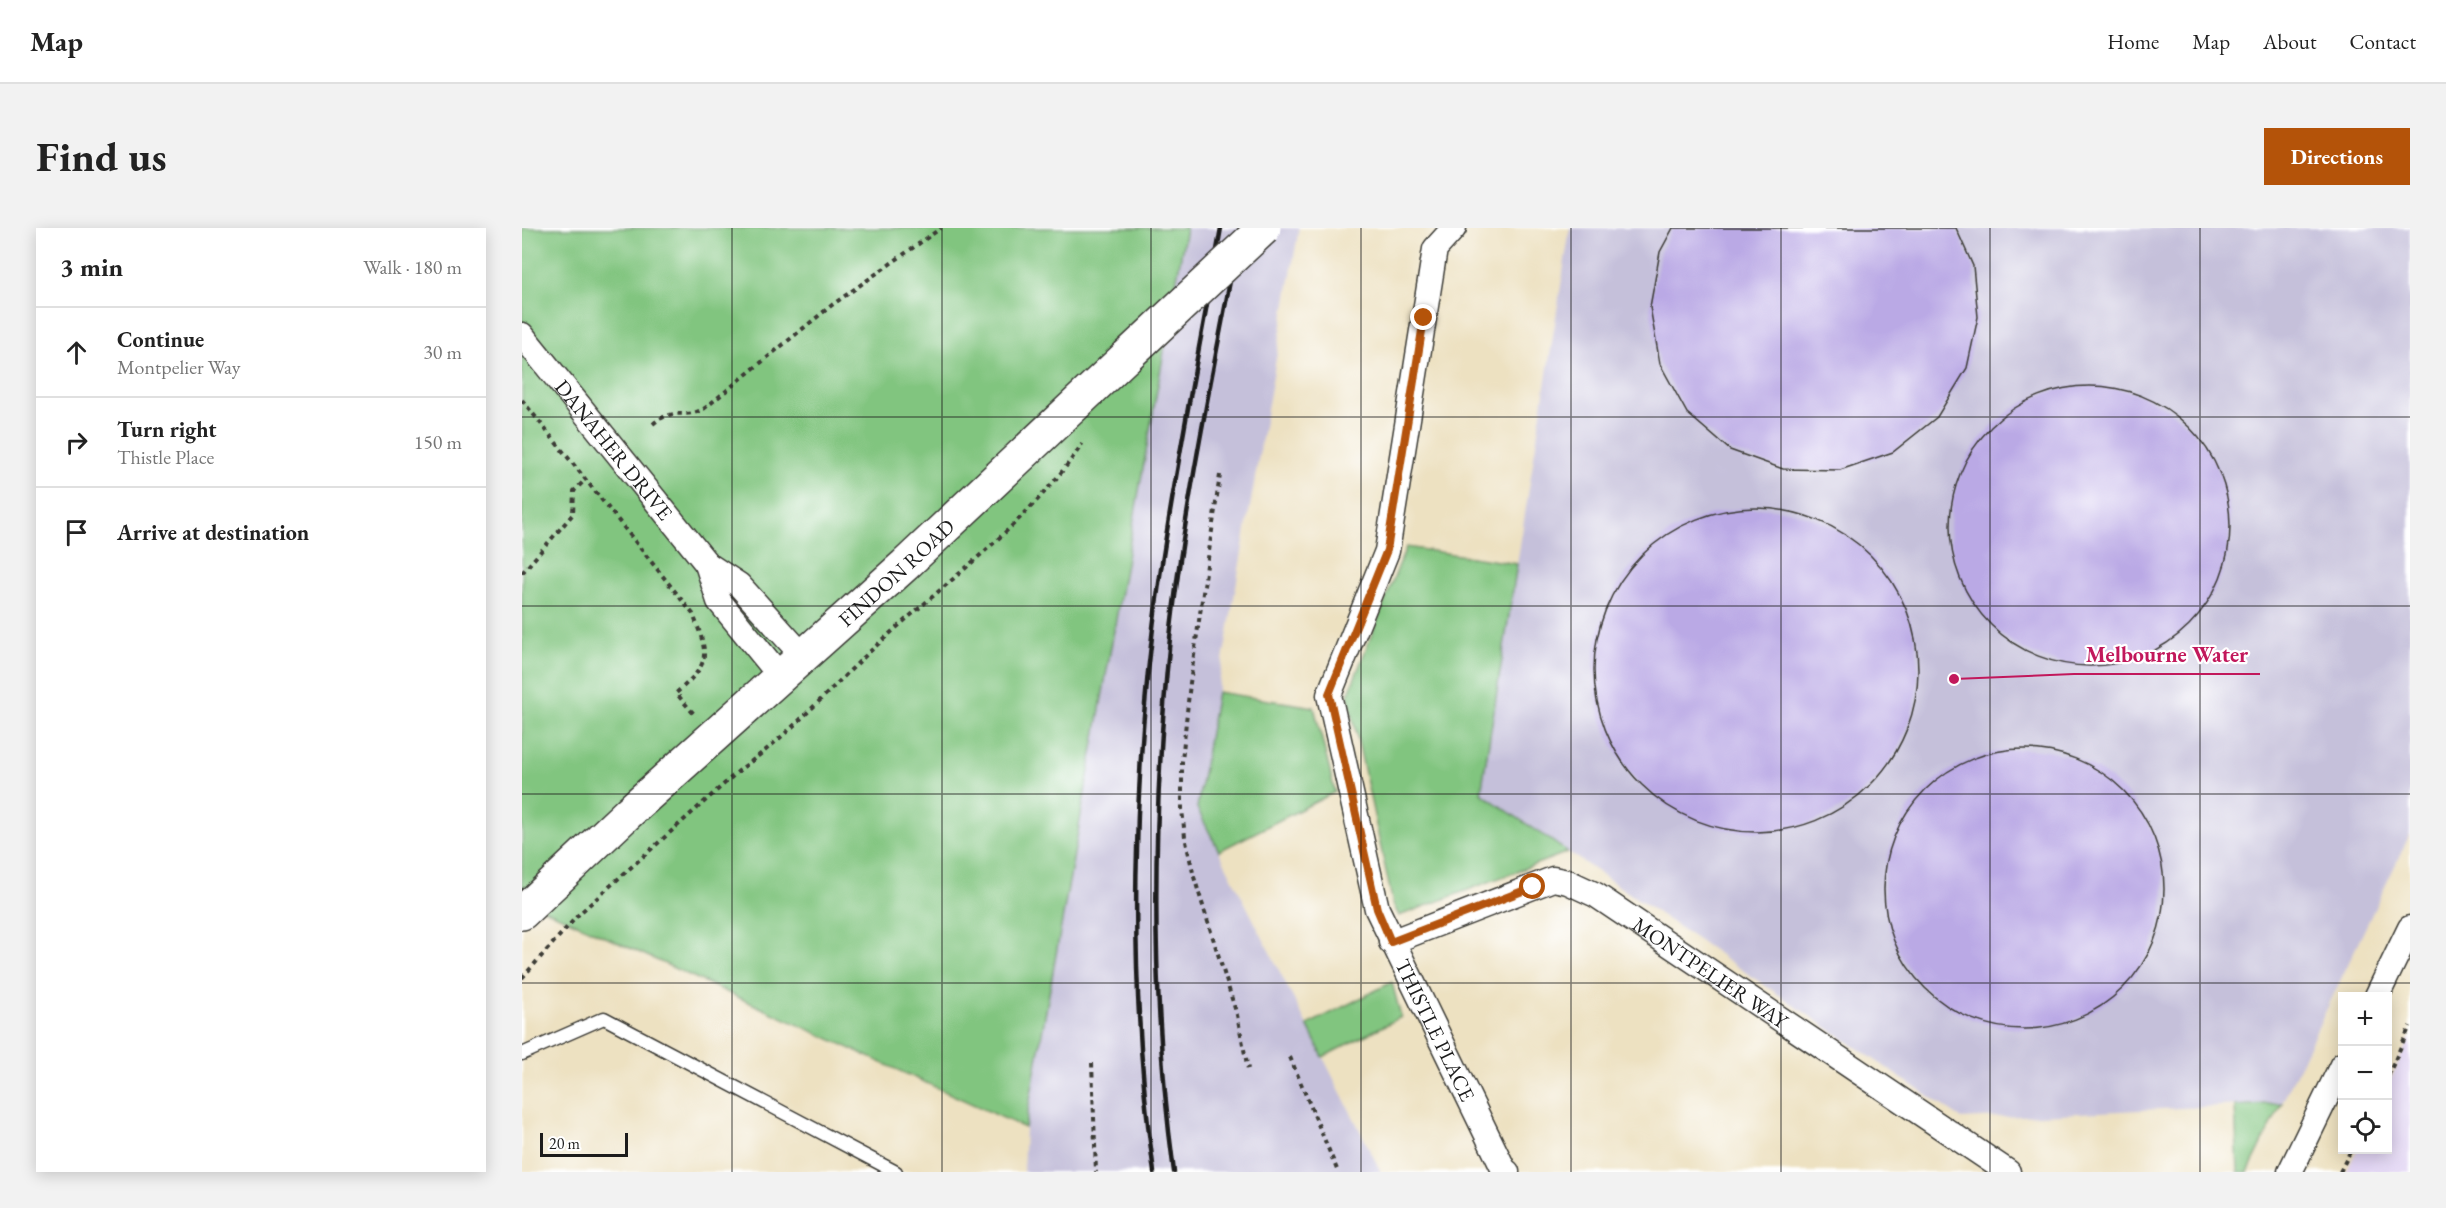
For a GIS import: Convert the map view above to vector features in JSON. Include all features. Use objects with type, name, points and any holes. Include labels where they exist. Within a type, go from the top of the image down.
[{"type":"street","name":"FINDON ROAD","points":[[522,913],[628,813],[793,667],[1264,228]]},
{"type":"street","name":"THISTLE PLACE","points":[[1454,228],[1435,249],[1387,550],[1329,694],[1377,909],[1391,942],[1507,1172]]},
{"type":"street","name":"DANAHER DRIVE","points":[[522,335],[706,564],[719,601],[793,667]]},
{"type":"street","name":"MONTPELIER WAY","points":[[1391,942],[1553,879],[1568,882],[1596,895],[2008,1172]]},
{"type":"street","points":[[2379,992],[2410,928]]},
{"type":"street","points":[[2290,1172],[2338,1075]]},
{"type":"lane","points":[[522,1054],[604,1018],[896,1172]]},
{"type":"path","points":[[653,424],[668,413],[690,414],[705,408],[832,305],[941,228]]},
{"type":"path","points":[[522,400],[693,614],[706,649],[705,658],[698,672],[676,693]]},
{"type":"path","points":[[522,978],[579,914],[742,768],[770,749],[876,646],[948,584],[1019,517],[1061,476],[1086,438]]},
{"type":"path","points":[[1220,475],[1190,683],[1182,761],[1182,809],[1185,837],[1194,876],[1235,1006],[1248,1069]]},
{"type":"path","points":[[522,573],[573,514],[573,494],[586,479]]},
{"type":"path","points":[[2392,1067],[2410,1026]]},
{"type":"path","points":[[1290,1057],[1338,1172]]},
{"type":"path","points":[[1092,1063],[1096,1172]]},
{"type":"path","points":[[2340,1172],[2349,1154]]},
{"type":"shaded area","points":[[1186,228],[1299,228],[1197,808],[1381,1172],[1023,1172],[1025,1128]]},
{"type":"shaded area","points":[[1570,228],[2410,228],[2410,834],[2282,1103],[1962,1119],[1481,793]]},
{"type":"shaded area","points":[[2410,1037],[2410,1172],[2346,1172],[2355,1154],[2392,1154],[2392,1076]]},
{"type":"green space","points":[[522,228],[1186,228],[1025,1128],[522,899]]},
{"type":"green space","points":[[1406,547],[1517,564],[1481,793],[1568,852],[1399,916],[1393,904],[1348,695]]},
{"type":"green space","points":[[1217,692],[1314,707],[1335,792],[1219,851],[1197,808]]},
{"type":"green space","points":[[1392,982],[1401,1017],[1323,1057],[1307,1025]]},
{"type":"green space","points":[[2282,1103],[2248,1172],[2238,1172],[2235,1106]]},
{"type":"building","points":[[1673,228],[1956,228],[1973,266],[1978,317],[1967,368],[1937,417],[1893,452],[1840,470],[1783,469],[1730,450],[1687,413],[1660,364],[1650,307],[1660,252]]},
{"type":"building","points":[[2090,386],[2117,389],[2144,397],[2168,410],[2189,427],[2206,448],[2219,472],[2227,499],[2230,526],[2227,553],[2219,580],[2206,604],[2189,625],[2168,642],[2144,655],[2117,663],[2090,666],[2063,663],[2036,655],[2012,642],[1991,625],[1974,604],[1961,580],[1953,553],[1950,526],[1953,499],[1961,472],[1974,448],[1991,427],[2012,410],[2036,397],[2063,389]]},
{"type":"building","points":[[1756,508],[1788,511],[1818,520],[1846,535],[1871,555],[1891,580],[1906,608],[1915,638],[1918,670],[1915,702],[1906,732],[1891,760],[1871,785],[1846,805],[1818,820],[1788,829],[1756,832],[1724,829],[1694,820],[1666,805],[1641,785],[1621,760],[1606,732],[1597,702],[1594,670],[1597,638],[1606,608],[1621,580],[1641,555],[1666,535],[1694,520],[1724,511]]},
{"type":"building","points":[[2024,749],[2051,752],[2078,760],[2102,773],[2123,790],[2140,811],[2153,835],[2161,862],[2164,889],[2161,916],[2153,943],[2140,967],[2123,988],[2102,1005],[2078,1018],[2051,1026],[2024,1029],[1997,1026],[1970,1018],[1946,1005],[1925,988],[1908,967],[1895,943],[1887,916],[1884,889],[1887,862],[1895,835],[1908,811],[1925,790],[1946,773],[1970,760],[1997,752]]},
{"type":"railway","points":[[1154,1172],[1145,1100],[1137,950],[1136,874],[1143,722],[1160,576],[1221,228]]},
{"type":"railway","points":[[1174,1172],[1166,1105],[1157,972],[1157,838],[1164,705],[1176,586],[1184,535],[1240,228]]},
{"type":"place","name":"Melbourne Water","points":[[1954,679]]},
{"type":"route","points":[[1424,318],[1387,550],[1329,694],[1377,909],[1391,942],[1533,887]]}]
